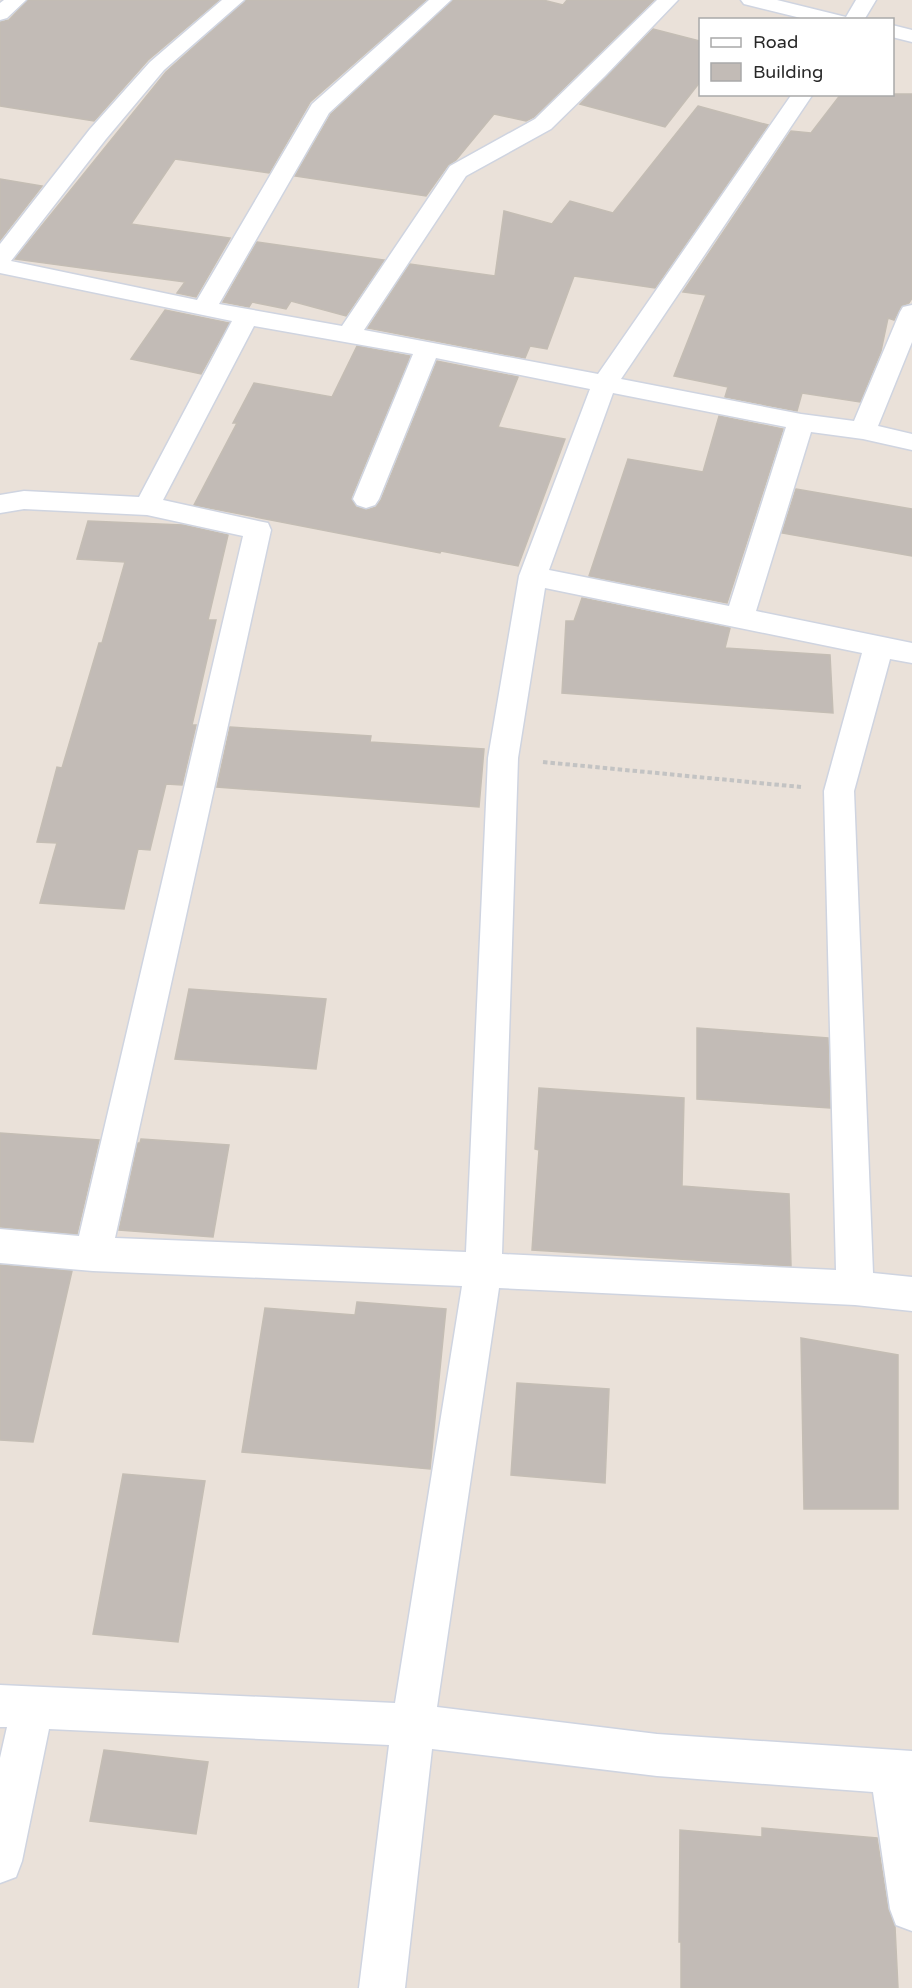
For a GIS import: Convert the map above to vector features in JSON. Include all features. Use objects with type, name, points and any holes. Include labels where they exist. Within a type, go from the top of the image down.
[{"type":"street","points":[[0,14],[16,0]]},
{"type":"street","points":[[0,259],[98,134],[158,66],[234,0]]},
{"type":"street","points":[[205,307],[320,109],[441,0]]},
{"type":"street","points":[[348,336],[458,171],[543,124],[598,72],[668,0]]},
{"type":"street","points":[[751,0],[829,18]]},
{"type":"street","points":[[855,18],[866,0]]},
{"type":"street","points":[[894,32],[912,36]]},
{"type":"street","points":[[382,1988],[412,1725],[483,1270],[503,758],[533,576],[604,385],[802,96]]},
{"type":"street","points":[[0,266],[246,317],[427,349],[604,385],[801,422],[863,431],[912,442]]},
{"type":"street","points":[[863,431],[912,313]]},
{"type":"street","points":[[147,506],[246,317]]},
{"type":"street","points":[[366,499],[427,349]]},
{"type":"street","points":[[739,619],[801,422]]},
{"type":"street","points":[[0,504],[24,500],[147,506],[258,530],[93,1254]]},
{"type":"street","points":[[533,576],[912,653]]},
{"type":"street","points":[[855,1288],[838,791],[879,645]]},
{"type":"street","points":[[0,1246],[93,1254],[855,1288],[912,1294]]},
{"type":"street","points":[[0,1861],[16,1707],[412,1725],[657,1755],[902,1772],[912,1909]]},
{"type":"path","points":[[503,758],[838,791]]},
{"type":"building","points":[[28,0],[219,0],[148,60],[94,121],[0,106],[0,22],[9,20]]},
{"type":"building","points":[[246,0],[426,0],[310,102],[269,173],[175,159],[131,224],[230,238],[196,297],[177,293],[185,282],[15,259],[166,72]]},
{"type":"building","points":[[453,0],[543,0],[563,5],[567,0],[654,0],[534,117],[526,121],[494,114],[456,160],[448,165],[426,196],[295,176],[331,114]]},
{"type":"building","points":[[653,29],[699,41],[699,83],[665,127],[580,104]]},
{"type":"building","points":[[912,94],[912,298],[909,303],[901,306],[894,320],[888,318],[881,351],[860,402],[802,393],[797,411],[725,397],[728,387],[674,376],[706,295],[683,292],[791,131],[811,133],[839,96]]},
{"type":"building","points":[[698,106],[768,125],[655,288],[574,276],[547,349],[530,346],[525,358],[368,328],[410,264],[495,276],[504,211],[552,224],[570,201],[613,213]]},
{"type":"building","points":[[0,179],[42,186],[0,240]]},
{"type":"building","points":[[257,242],[384,260],[346,316],[291,301],[286,309],[252,302],[249,307],[223,302]]},
{"type":"building","points":[[165,310],[229,323],[201,374],[131,359]]},
{"type":"building","points":[[357,346],[410,356],[351,498],[356,507],[367,510],[376,507],[381,500],[437,361],[518,377],[498,427],[565,439],[518,566],[194,505],[237,423],[233,423],[254,383],[332,397]]},
{"type":"building","points":[[719,416],[783,429],[727,603],[589,576],[628,459],[703,472]]},
{"type":"building","points":[[796,489],[912,509],[912,556],[782,533]]},
{"type":"building","points":[[88,521],[183,525],[228,535],[208,620],[216,620],[192,725],[196,725],[182,785],[166,784],[150,850],[138,849],[124,909],[40,903],[57,843],[37,842],[57,767],[62,768],[125,562],[77,559]]},
{"type":"building","points":[[582,598],[730,628],[725,648],[830,655],[833,713],[562,693],[566,621],[574,621]]},
{"type":"building","points":[[230,727],[371,736],[370,742],[484,749],[479,807],[217,787]]},
{"type":"building","points":[[189,989],[326,999],[316,1069],[175,1059]]},
{"type":"building","points":[[697,1028],[828,1038],[830,1108],[697,1099]]},
{"type":"building","points":[[539,1088],[684,1098],[682,1186],[789,1194],[791,1266],[532,1250],[539,1150],[535,1149]]},
{"type":"building","points":[[0,1133],[99,1140],[77,1234],[0,1227]]},
{"type":"building","points":[[141,1139],[229,1145],[213,1237],[119,1230],[138,1143]]},
{"type":"building","points":[[0,1265],[72,1271],[33,1442],[0,1440]]},
{"type":"building","points":[[357,1302],[446,1309],[430,1469],[242,1452],[265,1308],[355,1315]]},
{"type":"building","points":[[801,1338],[898,1355],[898,1509],[804,1509]]},
{"type":"building","points":[[517,1383],[609,1389],[605,1483],[511,1475]]},
{"type":"building","points":[[123,1474],[205,1481],[178,1642],[93,1634]]},
{"type":"building","points":[[104,1750],[208,1762],[196,1834],[90,1821]]},
{"type":"building","points":[[762,1828],[877,1838],[888,1909],[895,1927],[898,1988],[681,1988],[680,1830],[762,1837]]}]
